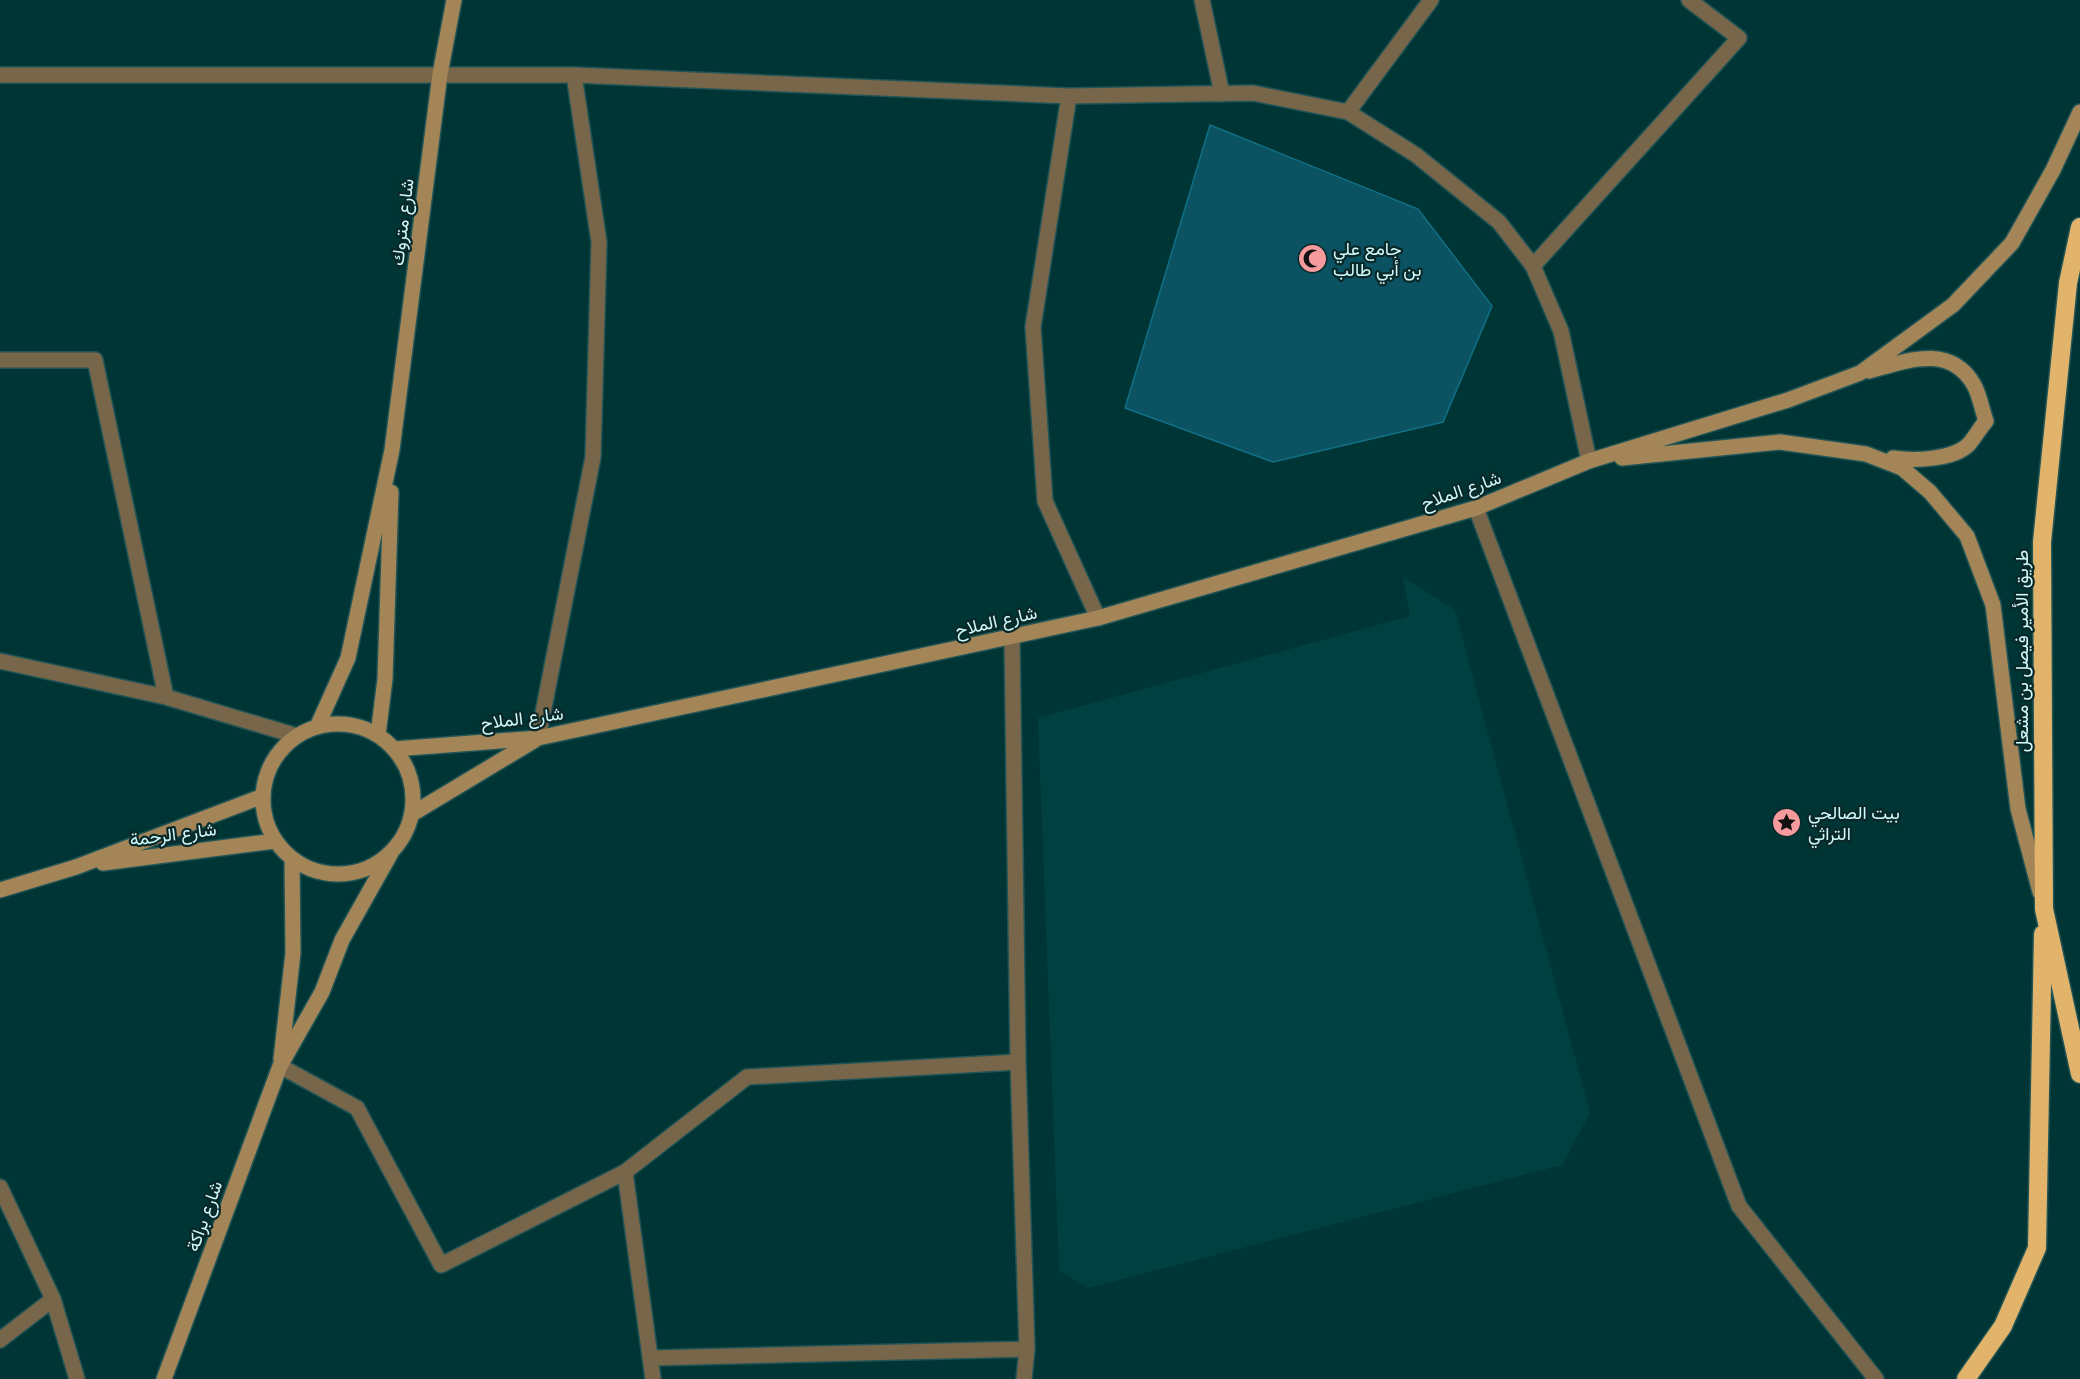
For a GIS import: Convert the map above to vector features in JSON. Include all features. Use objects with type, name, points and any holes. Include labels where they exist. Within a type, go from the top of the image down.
[{"type":"highway","name":"طريق الأمير فيصل بن مشعل","points":[[2080,226],[2068,283],[2042,542],[2044,909],[2080,1074]]},
{"type":"highway","points":[[1966,1379],[2003,1326],[2037,1248],[2040,1015],[2044,909]]},
{"type":"street","name":"شارع متروك","points":[[317,727],[348,658],[392,450],[441,74],[454,0]]},
{"type":"street","points":[[1202,0],[1222,94]]},
{"type":"street","points":[[1348,112],[1431,0]]},
{"type":"street","points":[[1533,266],[1739,38],[1689,0]]},
{"type":"street","points":[[0,75],[574,75],[1069,96],[1253,93],[1348,112],[1416,155],[1498,222],[1533,266],[1561,331],[1589,461]]},
{"type":"street","points":[[412,814],[538,738],[593,457],[599,242],[574,75]]},
{"type":"street","points":[[1069,96],[1033,327],[1045,501],[1098,618]]},
{"type":"street","points":[[1860,373],[1953,305],[2012,243],[2053,170],[2080,112]]},
{"type":"street","points":[[1937,357],[1962,368],[1974,386],[1986,421],[1968,446],[1941,457],[1911,461],[1780,442],[1589,461],[1788,400],[1860,373],[1937,357]]},
{"type":"street","points":[[0,360],[94,360],[166,698]]},
{"type":"street","name":"شارع متروك","points":[[378,735],[385,679],[392,450]]},
{"type":"street","points":[[1866,454],[1902,468],[1930,492],[1967,536],[1993,605],[2018,809],[2044,909]]},
{"type":"street","name":"شارع الملاح","points":[[394,749],[538,738],[1012,639],[1098,618],[1476,508],[1589,461]]},
{"type":"street","points":[[1476,508],[1739,1206],[1876,1379]]},
{"type":"street","points":[[1012,639],[1018,1062],[1028,1349],[1024,1379]]},
{"type":"street","points":[[0,662],[166,698],[297,736]]},
{"type":"street","points":[[338,723],[359,727],[378,735],[394,749],[407,769],[413,791],[412,814],[405,835],[390,853],[363,870],[331,874],[310,869],[292,858],[275,841],[266,819],[263,796],[268,772],[280,752],[297,736],[317,727],[338,723]]},
{"type":"street","name":"شارع الرحمة","points":[[0,890],[76,867],[263,796]]},
{"type":"street","name":"شارع الرحمة","points":[[76,867],[275,841]]},
{"type":"street","name":"شارع براكة","points":[[164,1379],[280,1066],[322,992],[342,940],[390,853]]},
{"type":"street","name":"شارع براكة","points":[[280,1066],[293,953],[292,858]]},
{"type":"street","points":[[280,1066],[357,1108],[441,1265],[625,1172],[747,1077],[1018,1062]]},
{"type":"street","points":[[625,1172],[653,1379]]},
{"type":"street","points":[[0,1187],[52,1299],[77,1379]]},
{"type":"street","points":[[0,1340],[52,1299]]},
{"type":"street","points":[[651,1358],[1028,1349]]},
{"type":"shaded area","points":[[1403,577],[1455,610],[1590,1113],[1562,1165],[1088,1288],[1059,1270],[1038,718],[1410,616]]},
{"type":"building","name":"جامع علي بن أبي طالب","points":[[1210,125],[1418,209],[1492,306],[1443,422],[1273,462],[1125,408]]},
{"type":"place","name":"جامع علي بن أبي طالب","points":[[1312,258]]},
{"type":"place","name":"بيت الصالحي التراثي","points":[[1787,822]]}]
